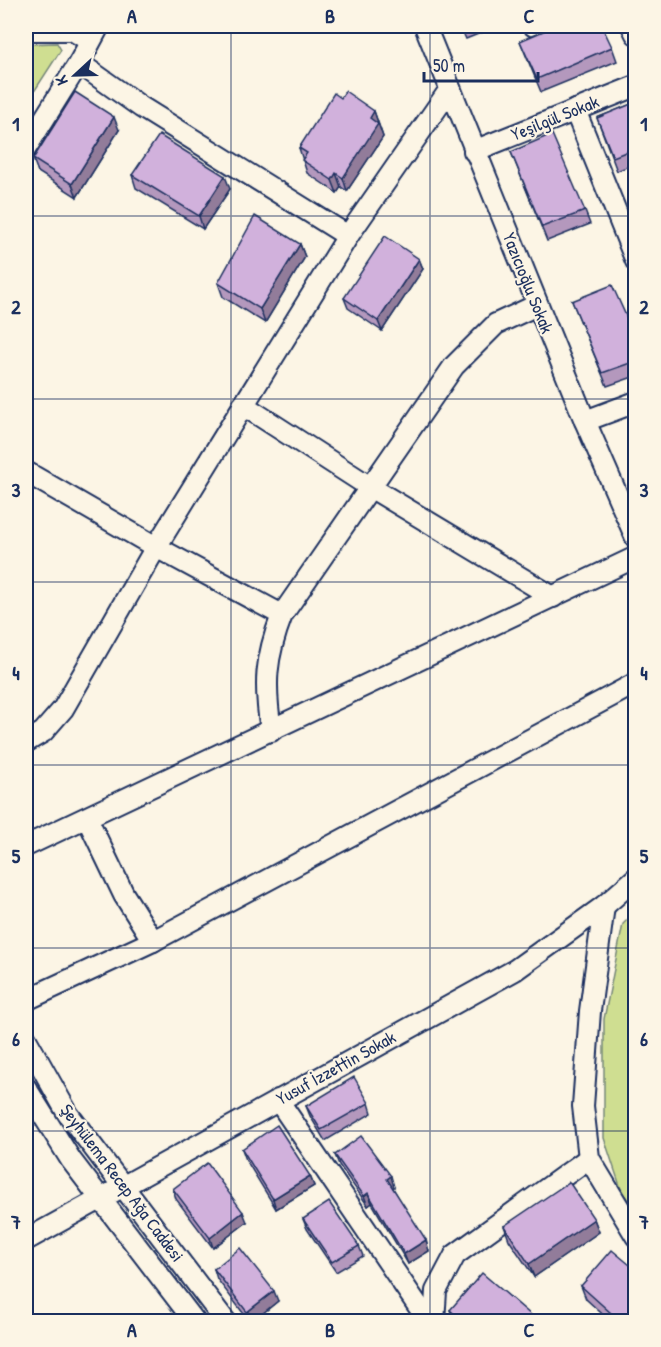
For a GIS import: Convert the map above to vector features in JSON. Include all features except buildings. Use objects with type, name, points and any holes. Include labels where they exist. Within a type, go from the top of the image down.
[{"type":"street","name":"Yazıcıoğlu Sokak","points":[[425,26],[537,305],[636,538]]},
{"type":"street","points":[[632,26],[636,34]]},
{"type":"street","points":[[26,30],[72,30],[94,33],[79,63],[26,148]]},
{"type":"street","points":[[79,63],[141,107],[348,236]]},
{"type":"street","name":"Yeşilgül Sokak","points":[[474,151],[636,86]]},
{"type":"street","points":[[26,742],[43,732],[63,709],[156,547],[348,236],[450,89]]},
{"type":"street","points":[[575,110],[636,261]]},
{"type":"street","points":[[271,731],[265,692],[269,649],[282,615],[454,366],[496,324],[537,305]]},
{"type":"street","points":[[585,421],[636,402]]},
{"type":"street","points":[[243,405],[370,487],[553,597]]},
{"type":"street","points":[[26,472],[156,547],[282,615]]},
{"type":"street","points":[[26,846],[636,557]]},
{"type":"street","points":[[26,1000],[153,941],[636,683]]},
{"type":"street","points":[[87,818],[124,895],[153,941]]},
{"type":"street","name":"Yusuf İzzettin Sokak","points":[[26,1240],[515,970],[604,906],[636,878]]},
{"type":"street","points":[[604,906],[590,1011],[583,1106],[589,1158],[636,1236]]},
{"type":"street","name":"Şeyhülema Recep Ağa Caddesi","points":[[26,1039],[68,1114],[226,1322]]},
{"type":"street","name":"Şeyhülema Recep Ağa Caddesi","points":[[26,1088],[33,1106],[101,1200],[195,1322]]},
{"type":"street","points":[[278,1100],[429,1322]]},
{"type":"street","points":[[434,1322],[436,1291],[455,1255],[589,1158]]},
{"type":"green space","points":[[57,43],[61,50],[26,104],[26,44]]},
{"type":"green space","points":[[635,912],[635,1209],[622,1192],[604,1138],[604,1019],[623,924]]}]
